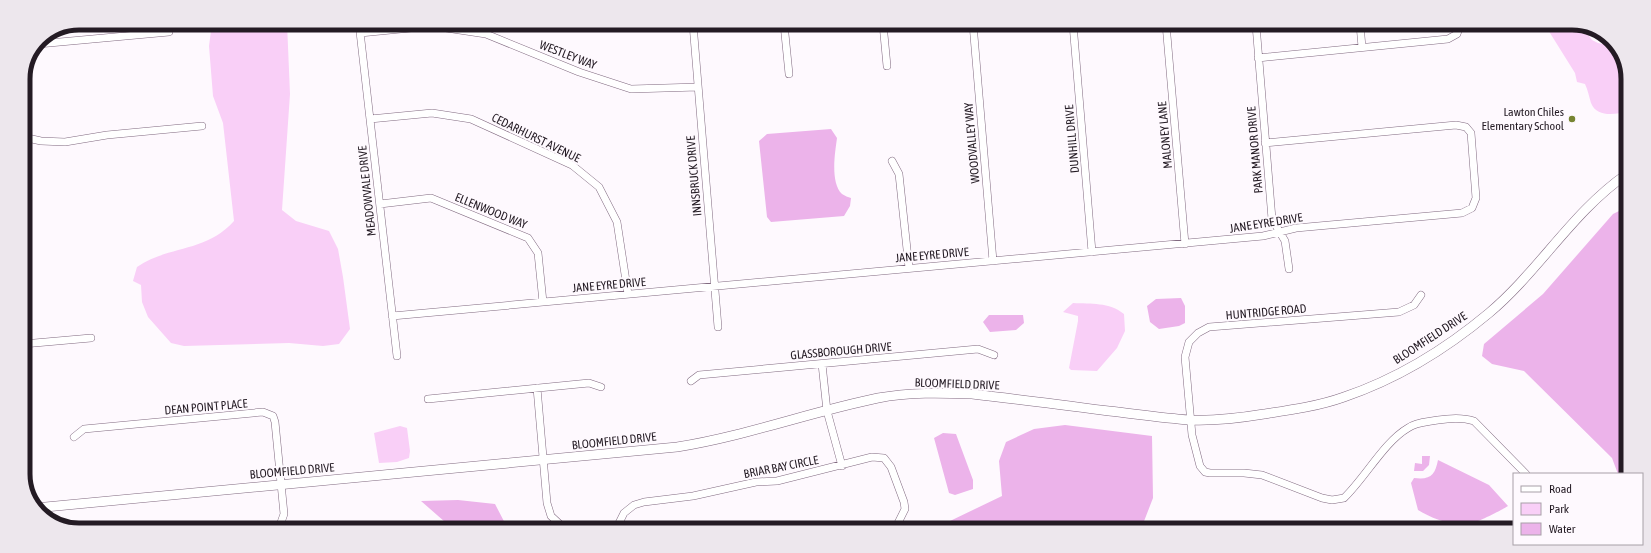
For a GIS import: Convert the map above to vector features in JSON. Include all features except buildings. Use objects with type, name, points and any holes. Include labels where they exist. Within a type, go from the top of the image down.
[{"type":"street","name":"MEADOWVALE DRIVE","points":[[360,30],[397,356]]},
{"type":"street","name":"WESTLEY WAY","points":[[360,33],[390,30]]},
{"type":"street","name":"WESTLEY WAY","points":[[459,30],[486,34],[579,72],[631,89],[698,86]]},
{"type":"street","name":"INNSBRUCK DRIVE","points":[[693,30],[718,326]]},
{"type":"street","points":[[785,30],[789,74]]},
{"type":"street","points":[[883,30],[886,66]]},
{"type":"street","name":"WOODVALLEY WAY","points":[[974,30],[994,261]]},
{"type":"street","name":"DUNHILL DRIVE","points":[[1074,30],[1092,252]]},
{"type":"street","name":"MALONEY LANE","points":[[1167,30],[1185,244]]},
{"type":"street","name":"PARK MANOR DRIVE","points":[[1256,30],[1272,219],[1285,241],[1289,269]]},
{"type":"street","points":[[1360,30],[1362,47]]},
{"type":"street","points":[[1258,58],[1448,39],[1457,34],[1458,30]]},
{"type":"street","points":[[45,43],[168,32]]},
{"type":"street","name":"CEDARHURST AVENUE","points":[[370,119],[432,113],[472,119],[572,165],[599,187],[617,222],[628,294]]},
{"type":"street","points":[[30,138],[42,141],[65,142],[107,135],[202,126]]},
{"type":"street","name":"JANE EYRE DRIVE","points":[[392,316],[1263,236],[1296,228],[1462,213],[1472,208],[1476,198],[1471,133],[1466,127],[1456,126],[1265,143]]},
{"type":"street","points":[[892,161],[899,174],[909,268]]},
{"type":"street","name":"BLOOMFIELD DRIVE","points":[[43,507],[677,447],[705,443],[879,398],[938,393],[972,394],[1191,420],[1241,418],[1319,404],[1378,384],[1404,371],[1462,334],[1515,290],[1584,209],[1609,186],[1621,178]]},
{"type":"street","name":"ELLENWOOD WAY","points":[[380,204],[431,198],[528,238],[538,252],[543,302]]},
{"type":"street","name":"HUNTRIDGE ROAD","points":[[1191,420],[1185,357],[1189,342],[1198,333],[1209,328],[1399,312],[1414,305],[1421,295]]},
{"type":"street","points":[[30,343],[91,338]]},
{"type":"street","name":"GLASSBOROUGH DRIVE","points":[[691,381],[699,375],[978,349],[994,355]]},
{"type":"street","points":[[822,364],[827,411],[842,466]]},
{"type":"street","points":[[428,399],[589,383],[601,387]]},
{"type":"street","points":[[537,388],[547,502],[551,516],[559,523]]},
{"type":"street","name":"DEAN POINT PLACE","points":[[74,437],[84,429],[263,412],[273,416],[275,422],[284,514],[281,523]]},
{"type":"street","points":[[1191,420],[1192,435],[1197,458],[1200,466],[1205,472],[1215,474],[1244,473],[1262,475],[1322,498],[1332,500],[1344,498],[1397,436],[1409,427],[1446,419],[1464,418],[1474,421],[1525,473]]},
{"type":"street","name":"BRIAR BAY CIRCLE","points":[[619,523],[624,513],[634,505],[644,502],[693,496],[756,482],[777,482],[872,457],[884,458],[891,467],[905,508],[898,523]]},
{"type":"green space","points":[[211,30],[287,30],[290,94],[282,210],[296,221],[329,231],[338,249],[350,329],[339,344],[323,346],[289,343],[184,346],[171,343],[148,317],[142,302],[141,285],[133,281],[137,267],[162,255],[211,239],[234,221],[223,123],[213,96],[209,46]]},
{"type":"green space","points":[[1548,30],[1578,30],[1587,33],[1592,40],[1609,47],[1617,60],[1620,70],[1621,113],[1607,114],[1597,111],[1591,103],[1585,84],[1577,82],[1575,73]]},
{"type":"green space","points":[[1073,303],[1112,307],[1124,314],[1125,331],[1117,348],[1097,371],[1071,370],[1069,368],[1078,316],[1063,312]]},
{"type":"green space","points":[[400,426],[407,428],[410,451],[409,458],[397,462],[379,463],[374,433]]},
{"type":"water","points":[[831,129],[837,138],[834,167],[838,189],[842,194],[851,198],[850,206],[844,216],[771,222],[767,217],[759,141],[767,134]]},
{"type":"water","points":[[1621,210],[1621,473],[1618,473],[1612,458],[1524,371],[1492,364],[1482,356],[1484,344],[1543,294],[1613,214]]},
{"type":"water","points":[[1181,298],[1185,306],[1185,323],[1179,326],[1159,329],[1150,322],[1147,306],[1156,299]]},
{"type":"water","points":[[989,315],[1023,315],[1024,323],[1016,330],[990,332],[983,322]]},
{"type":"water","points":[[1065,425],[1152,436],[1153,498],[1143,523],[950,523],[950,521],[1002,496],[999,461],[1006,442],[1034,429]]},
{"type":"water","points":[[943,433],[956,434],[973,480],[973,489],[955,495],[949,493],[934,438]]},
{"type":"water","points":[[1422,456],[1430,456],[1429,465],[1423,471],[1414,471],[1415,463],[1422,464]]},
{"type":"water","points":[[1438,460],[1489,485],[1508,506],[1496,513],[1472,523],[1451,523],[1418,510],[1411,483],[1414,478],[1428,477],[1434,473]]},
{"type":"water","points":[[458,500],[495,504],[505,523],[446,523],[421,501]]},
{"type":"place","name":"Lawton Chiles Elementary School","points":[[1572,119]]}]
